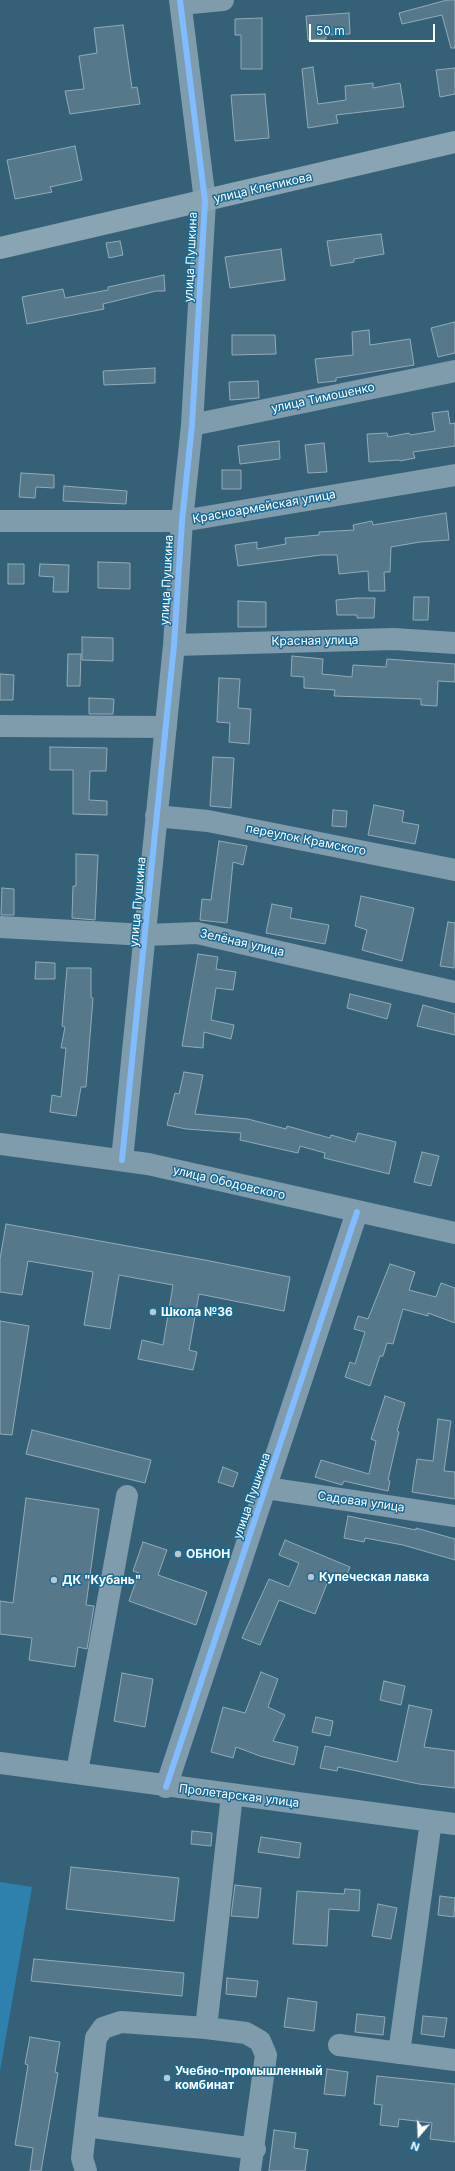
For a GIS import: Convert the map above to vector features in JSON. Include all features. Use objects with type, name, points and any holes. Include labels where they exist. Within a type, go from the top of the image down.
[{"type":"main road","name":"улица Клепикова","points":[[0,248],[455,142]]},
{"type":"street","points":[[180,2],[223,0]]},
{"type":"street","name":"улица Пушкина","points":[[122,1160],[146,935],[156,816],[174,645],[182,521],[192,425],[205,201],[180,2]]},
{"type":"street","name":"улица Тимошенко","points":[[192,425],[455,370]]},
{"type":"street","name":"Красноармейская улица","points":[[0,521],[182,521],[455,475]]},
{"type":"street","name":"Красная улица","points":[[174,645],[394,639],[455,643]]},
{"type":"street","points":[[0,726],[166,727]]},
{"type":"street","name":"переулок Крамского","points":[[156,816],[208,821],[455,870]]},
{"type":"street","name":"Зелёная улица","points":[[0,927],[146,935],[197,933],[455,992]]},
{"type":"street","name":"улица Ободовского","points":[[0,1144],[148,1164],[455,1233]]},
{"type":"street","name":"улица Пушкина","points":[[166,1787],[357,1212]]},
{"type":"street","name":"Садовая улица","points":[[266,1488],[455,1516]]},
{"type":"street","points":[[77,1772],[127,1496]]},
{"type":"street","name":"Пролетарская улица","points":[[0,1763],[77,1772],[166,1787],[455,1824]]},
{"type":"street","points":[[206,2028],[232,1795]]},
{"type":"street","points":[[399,2053],[431,1821]]},
{"type":"street","points":[[86,2171],[82,2158],[96,2038],[103,2028],[121,2022],[206,2028],[246,2033],[260,2041],[266,2055],[255,2149],[250,2171]]},
{"type":"street","points":[[339,2045],[455,2060]]},
{"type":"street","points":[[86,2126],[255,2149]]},
{"type":"shaded area","points":[[0,1882],[32,1887],[0,2071]]},
{"type":"building","points":[[447,0],[455,0],[455,48],[451,48],[442,15],[402,24],[399,13]]},
{"type":"building","points":[[349,13],[350,34],[326,35],[326,39],[308,40],[306,16]]},
{"type":"building","points":[[262,18],[262,69],[241,69],[241,35],[235,35],[235,19]]},
{"type":"building","points":[[123,25],[132,88],[137,87],[140,104],[70,114],[65,91],[84,89],[79,56],[97,53],[94,28]]},
{"type":"building","points":[[313,67],[318,104],[346,100],[345,86],[373,83],[373,88],[400,83],[404,107],[336,115],[338,123],[308,128],[302,69]]},
{"type":"building","points":[[455,68],[455,94],[440,97],[436,70]]},
{"type":"building","points":[[265,94],[269,138],[235,141],[231,95]]},
{"type":"building","points":[[75,146],[82,180],[50,187],[52,192],[15,199],[7,160]]},
{"type":"building","points":[[381,234],[384,254],[354,259],[354,262],[331,266],[327,241]]},
{"type":"building","points":[[120,241],[123,255],[109,258],[106,243]]},
{"type":"building","points":[[281,249],[285,280],[230,288],[225,257]]},
{"type":"building","points":[[164,275],[165,291],[156,291],[103,304],[104,309],[27,324],[22,297],[63,289],[65,298],[108,290],[108,287]]},
{"type":"building","points":[[455,322],[455,353],[438,357],[431,328]]},
{"type":"building","points":[[369,330],[370,345],[410,339],[414,365],[336,378],[336,381],[318,383],[315,359],[353,355],[352,332]]},
{"type":"building","points":[[232,335],[275,335],[276,354],[232,355]]},
{"type":"building","points":[[155,368],[155,383],[104,385],[103,371]]},
{"type":"building","points":[[258,381],[259,398],[230,400],[229,382]]},
{"type":"building","points":[[448,411],[450,424],[455,423],[455,446],[413,452],[415,458],[400,461],[369,462],[367,434],[387,433],[388,437],[409,433],[410,435],[435,431],[432,413]]},
{"type":"building","points":[[279,441],[280,459],[240,464],[238,446]]},
{"type":"building","points":[[324,443],[327,472],[308,473],[305,445]]},
{"type":"building","points":[[222,470],[241,470],[241,489],[222,489]]},
{"type":"building","points":[[21,473],[54,475],[54,488],[36,487],[35,498],[19,497]]},
{"type":"building","points":[[64,486],[127,491],[126,504],[63,501]]},
{"type":"building","points":[[446,513],[449,540],[420,542],[391,547],[390,572],[384,572],[385,591],[369,591],[368,571],[339,574],[337,555],[321,555],[238,566],[235,545],[257,542],[257,549],[286,544],[285,538],[319,535],[319,532],[354,530],[353,525],[372,521],[373,525]]},
{"type":"building","points":[[98,562],[130,563],[130,589],[98,588]]},
{"type":"building","points":[[8,564],[24,564],[24,584],[8,584]]},
{"type":"building","points":[[40,564],[69,565],[68,592],[53,592],[54,577],[39,576]]},
{"type":"building","points":[[414,597],[429,597],[428,620],[413,620]]},
{"type":"building","points":[[375,598],[374,618],[357,618],[357,615],[337,615],[336,600]]},
{"type":"building","points":[[238,601],[266,602],[266,627],[238,627]]},
{"type":"building","points":[[82,637],[113,638],[113,661],[82,660]]},
{"type":"building","points":[[68,654],[81,654],[80,686],[67,686]]},
{"type":"building","points":[[292,656],[323,659],[322,674],[352,677],[353,665],[386,667],[387,659],[455,664],[455,682],[438,681],[437,706],[421,705],[421,699],[334,696],[335,690],[304,688],[304,677],[291,676]]},
{"type":"building","points":[[0,674],[14,675],[13,700],[0,700]]},
{"type":"building","points":[[219,678],[240,679],[238,708],[251,709],[249,744],[229,742],[230,723],[217,722]]},
{"type":"building","points":[[89,698],[114,699],[113,714],[89,714]]},
{"type":"building","points":[[50,747],[107,748],[106,771],[90,771],[89,800],[107,801],[107,815],[73,814],[73,770],[50,770]]},
{"type":"building","points":[[213,757],[234,758],[231,808],[210,806]]},
{"type":"building","points":[[374,805],[404,811],[402,822],[419,825],[415,844],[368,835]]},
{"type":"building","points":[[333,810],[347,811],[346,827],[332,826]]},
{"type":"building","points":[[219,841],[247,846],[243,865],[233,862],[227,923],[200,920],[202,899],[211,900]]},
{"type":"building","points":[[76,854],[98,855],[95,920],[72,918],[73,886],[76,886]]},
{"type":"building","points":[[2,888],[14,889],[14,915],[1,915]]},
{"type":"building","points":[[361,896],[414,908],[402,961],[362,950],[367,930],[355,926]]},
{"type":"building","points":[[272,904],[292,908],[290,918],[329,925],[325,944],[266,933]]},
{"type":"building","points":[[448,922],[455,923],[454,968],[440,966]]},
{"type":"building","points":[[198,954],[218,957],[216,969],[236,972],[233,990],[216,988],[211,1020],[234,1025],[231,1039],[204,1032],[203,1048],[182,1046]]},
{"type":"building","points":[[36,962],[55,963],[55,979],[35,979]]},
{"type":"building","points":[[67,968],[91,968],[91,997],[93,998],[86,1087],[81,1087],[76,1116],[50,1112],[52,1095],[61,1097],[66,1048],[61,1048],[65,1027],[62,1026]]},
{"type":"building","points":[[350,994],[391,1004],[387,1019],[347,1008]]},
{"type":"building","points":[[423,1005],[455,1014],[455,1035],[417,1026]]},
{"type":"building","points":[[184,1072],[203,1075],[195,1114],[248,1119],[286,1129],[287,1126],[330,1138],[331,1135],[355,1142],[358,1133],[396,1142],[389,1174],[324,1158],[325,1153],[300,1146],[298,1153],[240,1140],[241,1133],[186,1129],[167,1125],[175,1093],[179,1094]]},
{"type":"building","points":[[422,1152],[439,1156],[431,1186],[414,1182]]},
{"type":"building","points":[[6,1224],[290,1277],[284,1311],[199,1294],[189,1350],[197,1352],[193,1370],[138,1359],[142,1340],[163,1345],[173,1285],[119,1275],[110,1329],[84,1325],[93,1272],[28,1261],[22,1295],[0,1292],[0,1259]]},
{"type":"building","points":[[390,1264],[415,1272],[409,1290],[436,1297],[441,1283],[455,1288],[455,1323],[428,1313],[428,1316],[403,1309],[393,1344],[387,1343],[383,1356],[380,1356],[370,1386],[345,1377],[350,1362],[355,1364],[365,1332],[354,1329],[358,1316],[368,1319]]},
{"type":"building","points":[[0,1321],[29,1326],[12,1435],[0,1434]]},
{"type":"building","points":[[385,1396],[405,1403],[397,1431],[399,1432],[388,1480],[390,1481],[388,1491],[344,1481],[342,1485],[315,1477],[321,1460],[369,1474],[376,1441],[371,1439]]},
{"type":"building","points":[[438,1419],[451,1421],[444,1471],[455,1472],[455,1499],[412,1492],[417,1459],[433,1461]]},
{"type":"building","points":[[32,1430],[151,1460],[145,1483],[26,1454]]},
{"type":"building","points":[[223,1467],[238,1473],[233,1487],[218,1482]]},
{"type":"building","name":"ДК \"Кубань\"","points":[[26,1498],[99,1509],[86,1605],[94,1606],[87,1649],[78,1647],[75,1667],[29,1660],[32,1638],[0,1634],[0,1601],[13,1603]]},
{"type":"building","points":[[348,1516],[416,1530],[416,1528],[455,1539],[455,1560],[403,1545],[365,1538],[364,1542],[344,1538]]},
{"type":"building","name":"Купеческая лавка","points":[[285,1540],[350,1567],[344,1582],[330,1576],[315,1614],[279,1600],[260,1645],[242,1638],[269,1579],[289,1587],[299,1563],[279,1555]]},
{"type":"building","points":[[143,1542],[167,1550],[158,1575],[207,1592],[196,1625],[129,1601],[139,1573],[133,1571]]},
{"type":"building","points":[[261,1672],[278,1679],[268,1707],[285,1715],[273,1741],[298,1747],[294,1765],[260,1756],[236,1747],[233,1758],[211,1752],[223,1707],[245,1713]]},
{"type":"building","points":[[122,1673],[153,1679],[145,1727],[114,1721]]},
{"type":"building","points":[[384,1681],[405,1686],[401,1705],[380,1700]]},
{"type":"building","points":[[409,1705],[432,1710],[424,1747],[455,1751],[455,1788],[419,1784],[338,1767],[337,1771],[320,1768],[325,1746],[397,1762]]},
{"type":"building","points":[[316,1717],[333,1721],[330,1736],[312,1732]]},
{"type":"building","points":[[192,1831],[212,1833],[211,1846],[191,1844]]},
{"type":"building","points":[[261,1837],[301,1843],[299,1858],[258,1852]]},
{"type":"building","points":[[71,1867],[179,1878],[174,1921],[66,1909]]},
{"type":"building","points":[[235,1885],[261,1888],[258,1918],[231,1916]]},
{"type":"building","points":[[345,1889],[360,1890],[359,1911],[329,1909],[327,1946],[293,1944],[297,1891],[344,1894]]},
{"type":"building","points":[[440,1896],[455,1898],[454,1917],[438,1915]]},
{"type":"building","points":[[378,1904],[397,1908],[391,1939],[372,1936]]},
{"type":"building","points":[[34,1959],[184,1973],[182,1996],[31,1981]]},
{"type":"building","points":[[227,1978],[258,1981],[256,1997],[226,1994]]},
{"type":"building","points":[[288,1998],[317,2002],[314,2031],[284,2027]]},
{"type":"building","points":[[357,2014],[385,2017],[383,2035],[355,2032]]},
{"type":"building","points":[[423,2016],[447,2018],[444,2037],[421,2034]]},
{"type":"building","points":[[30,2037],[60,2042],[55,2072],[58,2073],[41,2171],[30,2171],[33,2148],[15,2145],[28,2065],[25,2064]]},
{"type":"building","points":[[327,2069],[348,2072],[345,2096],[324,2094]]},
{"type":"building","points":[[377,2076],[455,2084],[455,2142],[430,2139],[432,2123],[399,2119],[398,2127],[380,2125],[382,2105],[374,2104]]},
{"type":"building","points":[[274,2130],[296,2133],[294,2148],[308,2150],[305,2171],[269,2171]]},
{"type":"cycle path","points":[[122,1160],[174,645],[182,521],[192,425],[205,201],[180,0]]},
{"type":"cycle path","points":[[166,1787],[357,1212]]},
{"type":"place","name":"Школа №36","points":[[153,1312]]},
{"type":"place","name":"ОБНОН","points":[[178,1554]]},
{"type":"place","name":"Купеческая лавка","points":[[311,1577]]},
{"type":"place","name":"ДК \"Кубань\"","points":[[54,1580]]},
{"type":"place","name":"Учебно-промышленный комбинат","points":[[167,2078]]}]
